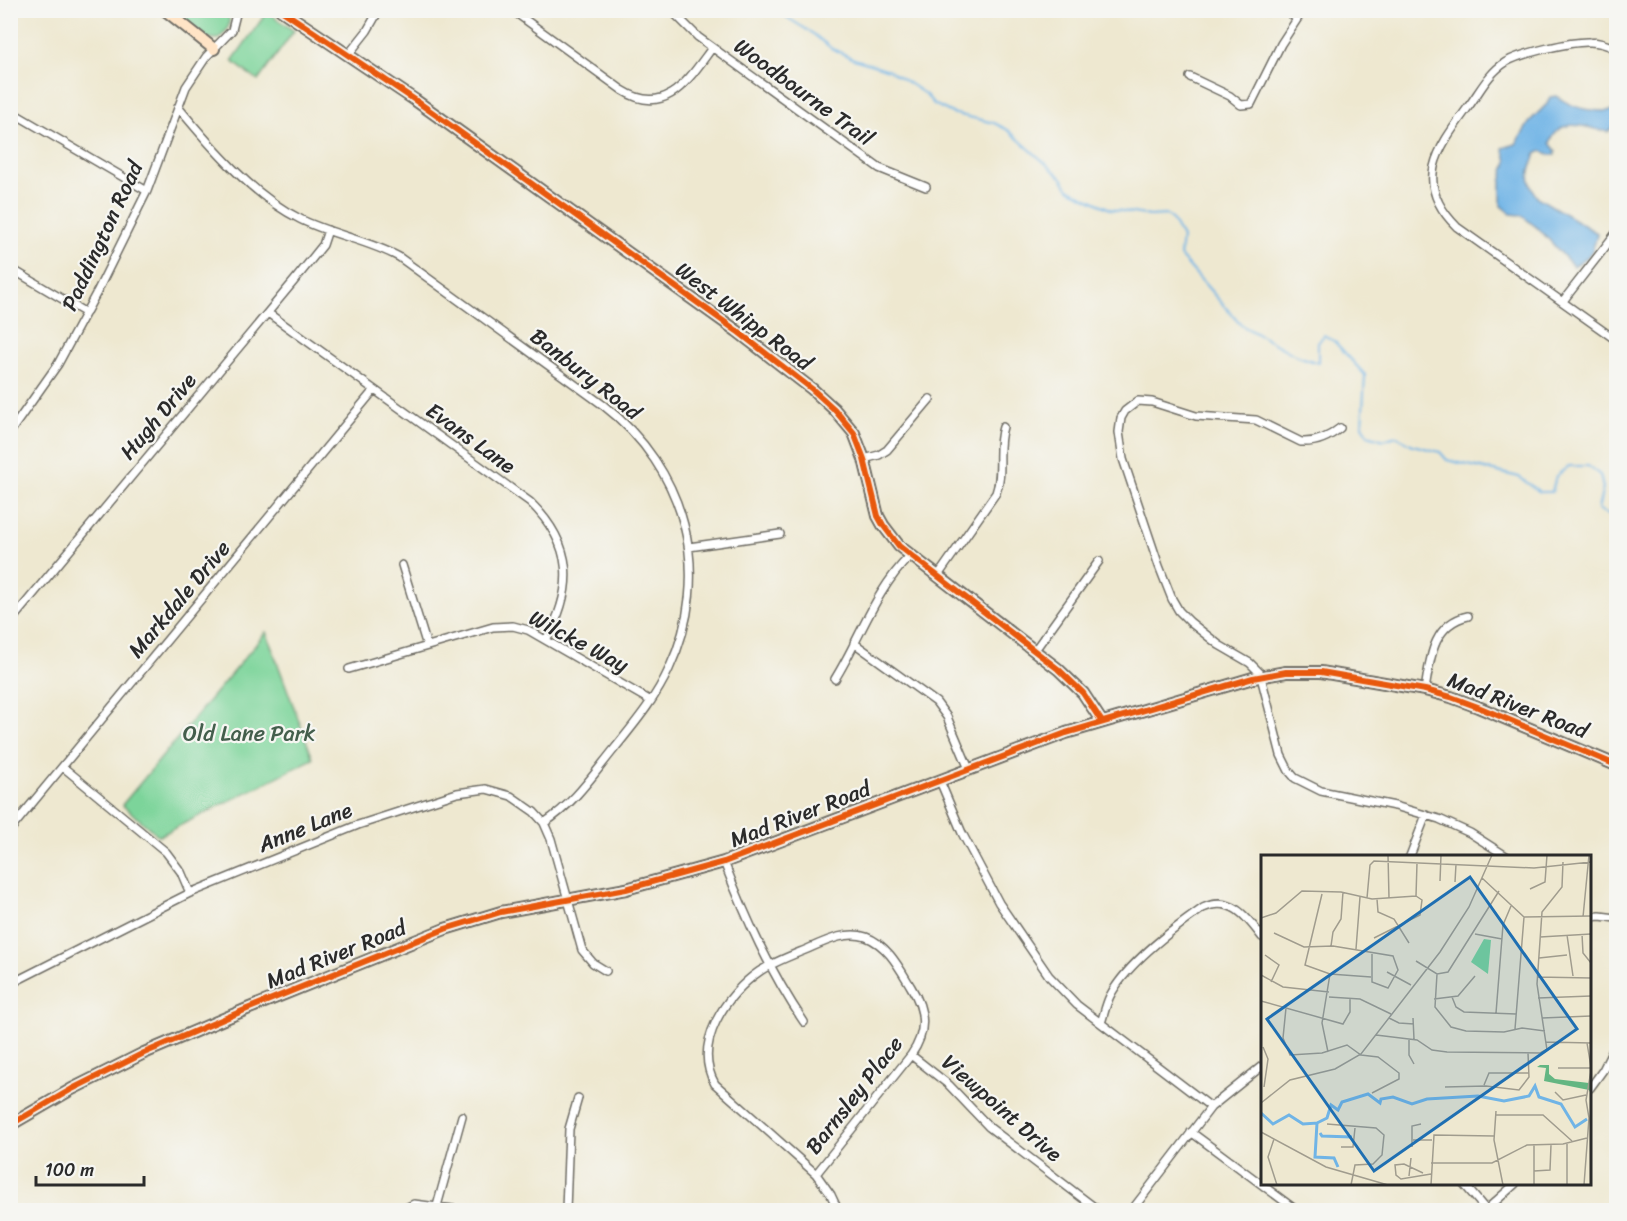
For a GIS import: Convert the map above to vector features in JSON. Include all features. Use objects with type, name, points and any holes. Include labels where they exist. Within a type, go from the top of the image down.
[{"type":"street","points":[[165,10],[214,49],[232,30],[237,10]]},
{"type":"street","name":"West Whipp Road","points":[[281,10],[432,112],[737,331],[834,409],[848,423],[860,444],[878,516],[891,536],[910,556],[1035,650],[1078,688],[1093,705],[1101,722]]},
{"type":"street","points":[[348,55],[367,31],[379,10]]},
{"type":"street","points":[[512,10],[622,90],[637,98],[657,99],[671,95],[687,81],[712,48]]},
{"type":"street","name":"Woodbourne Trail","points":[[671,10],[688,29],[712,48],[879,168],[926,187]]},
{"type":"street","points":[[1286,10],[1298,19]]},
{"type":"street","points":[[1190,77],[1230,96],[1241,105],[1251,104],[1270,64],[1303,10]]},
{"type":"street","points":[[1617,49],[1603,44],[1584,42],[1519,56],[1507,62],[1490,76],[1443,142],[1435,160],[1433,181],[1443,211],[1451,221],[1617,340]]},
{"type":"street","name":"Paddington Road","points":[[12,428],[58,364],[86,313],[147,191],[178,107],[194,74],[214,49]]},
{"type":"street","name":"Banbury Road","points":[[178,107],[216,150],[259,190],[293,216],[374,245],[399,257],[618,417],[647,447],[667,478],[680,512],[689,547],[690,598],[683,635],[669,671],[651,701],[578,794],[560,813],[544,823]]},
{"type":"street","points":[[10,111],[147,191]]},
{"type":"street","name":"Hugh Drive","points":[[10,622],[268,313],[323,245],[328,230]]},
{"type":"street","points":[[1563,301],[1617,233]]},
{"type":"street","points":[[10,268],[86,313]]},
{"type":"street","name":"Evans Lane","points":[[268,313],[530,502],[558,540],[565,563],[566,589],[561,610],[546,640]]},
{"type":"street","name":"Markdale Drive","points":[[10,830],[374,390]]},
{"type":"street","points":[[864,459],[887,450],[930,399]]},
{"type":"street","points":[[1340,428],[1323,439],[1301,442],[1256,420],[1196,416],[1138,401],[1129,406],[1121,418],[1119,432],[1123,459],[1172,599],[1179,611],[1190,622],[1219,645],[1250,663],[1262,676],[1281,755],[1295,778],[1321,791],[1395,806],[1459,827],[1504,855]]},
{"type":"street","points":[[937,577],[996,493],[1000,479],[999,445],[1003,427]]},
{"type":"street","points":[[689,547],[780,534]]},
{"type":"street","points":[[835,679],[873,608],[910,556]]},
{"type":"street","points":[[1035,650],[1099,561]]},
{"type":"street","points":[[402,565],[427,646]]},
{"type":"street","points":[[1425,690],[1431,656],[1439,635],[1452,622],[1468,616]]},
{"type":"street","name":"Wilcke Way","points":[[349,669],[505,626],[522,628],[546,640],[651,701]]},
{"type":"street","points":[[854,643],[936,702],[947,717],[969,768]]},
{"type":"street","name":"Mad River Road","points":[[10,1125],[119,1065],[266,1001],[471,920],[501,912],[648,884],[724,862],[969,768],[1101,722],[1262,676],[1286,672],[1321,672],[1425,690],[1478,707],[1617,765]]},
{"type":"street","points":[[63,767],[166,852],[181,872],[190,893]]},
{"type":"street","points":[[940,780],[975,859],[999,903],[1049,976],[1069,998],[1211,1107]]},
{"type":"street","name":"Anne Lane","points":[[10,984],[190,893],[358,825],[457,793],[486,789],[503,793],[526,805],[544,823],[551,839],[582,950],[593,963],[606,971]]},
{"type":"street","points":[[1410,855],[1426,815]]},
{"type":"street","points":[[724,862],[750,928],[804,1022]]},
{"type":"street","points":[[1101,1023],[1114,990],[1137,962],[1155,944],[1203,908],[1223,904],[1238,909],[1261,935]]},
{"type":"street","points":[[1591,917],[1617,918]]},
{"type":"street","name":"Barnsley Place","points":[[770,966],[829,940],[845,935],[859,936],[877,942],[885,949],[920,1003],[924,1017],[920,1040],[911,1055],[816,1174]]},
{"type":"street","points":[[770,966],[746,982],[725,1006],[710,1041],[708,1066],[710,1076],[720,1091],[816,1174],[831,1195],[838,1210]]},
{"type":"street","points":[[1591,1087],[1617,1044]]},
{"type":"street","name":"Viewpoint Drive","points":[[911,1055],[960,1095],[989,1127],[1098,1210]]},
{"type":"street","points":[[1132,1210],[1211,1107],[1261,1068]]},
{"type":"street","points":[[566,1210],[569,1129],[578,1098]]},
{"type":"street","points":[[437,1206],[462,1116]]},
{"type":"street","points":[[1191,1132],[1261,1184]]},
{"type":"street","points":[[1262,1185],[1296,1210]]},
{"type":"street","points":[[1465,1185],[1486,1210],[1514,1185]]},
{"type":"street","points":[[402,1210],[414,1204],[460,1210]]},
{"type":"green space","points":[[225,11],[229,19],[227,30],[218,39],[204,38],[176,13]]},
{"type":"green space","points":[[267,12],[294,31],[258,81],[232,61]]},
{"type":"green space","name":"Old Lane Park","points":[[266,632],[313,759],[159,836],[122,805]]},
{"type":"water","points":[[1557,96],[1585,109],[1616,110],[1616,124],[1608,132],[1575,125],[1561,128],[1550,143],[1556,151],[1555,155],[1542,151],[1536,154],[1530,171],[1531,186],[1537,197],[1597,233],[1590,253],[1584,260],[1573,266],[1540,230],[1521,215],[1511,214],[1501,206],[1501,182],[1507,161],[1503,148],[1516,144],[1531,120],[1547,104],[1550,97]]},
{"type":"waterway","points":[[775,10],[831,48],[854,59],[889,70],[925,94],[934,104],[952,113],[994,123],[1008,130],[1062,178],[1069,189],[1110,209],[1150,216],[1167,215],[1182,237],[1180,256],[1241,325],[1295,355],[1318,363],[1318,343],[1324,335],[1335,342],[1365,375],[1362,426],[1368,435],[1384,440],[1396,436],[1413,445],[1440,452],[1447,460],[1519,477],[1540,492],[1552,492],[1556,476],[1569,466],[1588,466],[1600,475],[1603,488],[1598,509],[1608,515],[1616,508]]},
{"type":"waterway","points":[[1611,268],[1616,268]]},
{"type":"cycle path","points":[[281,10],[415,100],[737,331],[812,389],[834,409],[854,433],[864,459],[878,516],[899,546],[1058,669],[1083,693],[1102,722]]},
{"type":"cycle path","points":[[10,1125],[72,1089],[144,1053],[445,929],[501,912],[626,889],[724,862],[1066,733],[1253,678],[1286,672],[1321,672],[1425,690],[1478,707],[1616,765]]}]
